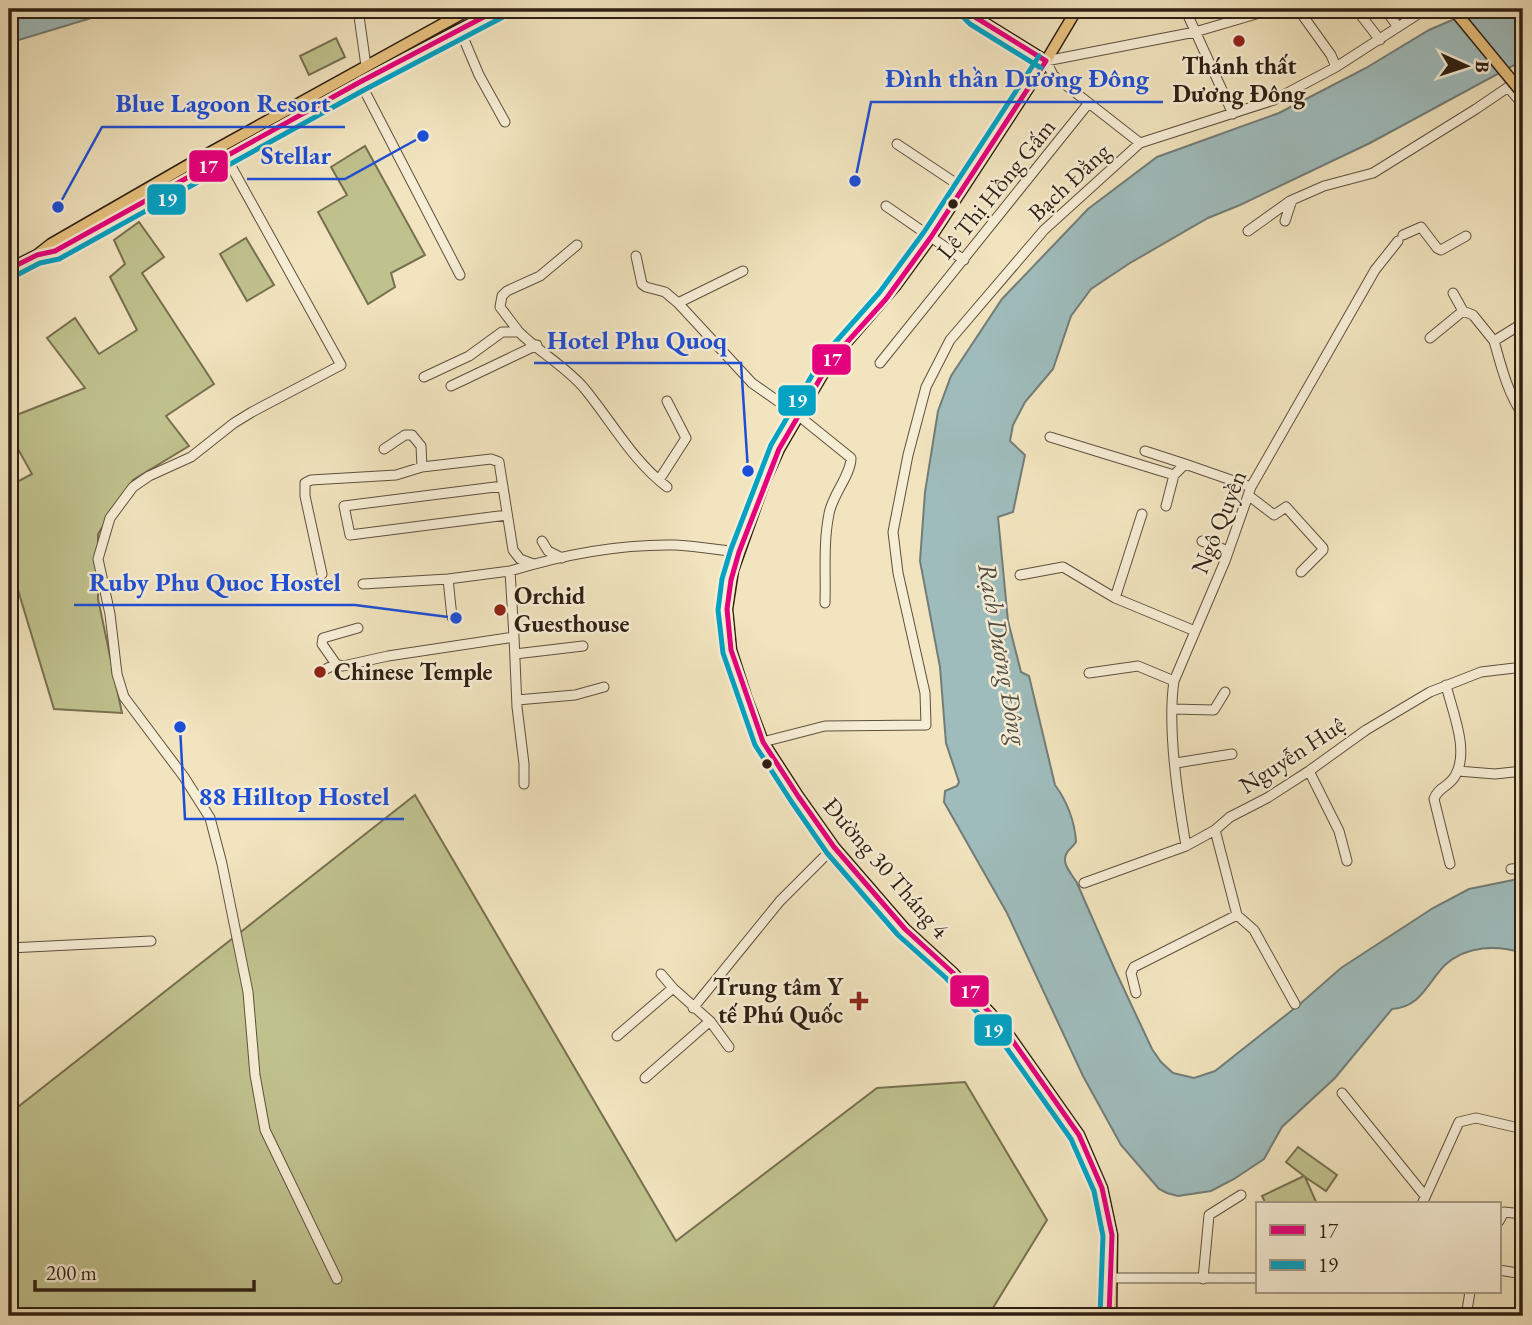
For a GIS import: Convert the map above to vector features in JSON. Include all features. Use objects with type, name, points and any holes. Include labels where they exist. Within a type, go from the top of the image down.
[{"type":"main road","points":[[9,270],[51,244],[226,158],[360,82],[368,71],[470,9]]},
{"type":"main road","points":[[159,189],[202,157],[368,71],[460,30],[499,9]]},
{"type":"main road","points":[[967,9],[975,17],[1046,61]]},
{"type":"main road","name":"Đường 30 Tháng 4","points":[[1077,9],[931,237],[886,299],[831,360],[779,449],[765,480],[739,552],[728,599],[735,669],[763,742],[834,847],[905,929],[952,972],[1003,1027],[1079,1135],[1102,1188],[1112,1235],[1110,1315]]},
{"type":"main road","points":[[1453,9],[1523,94]]},
{"type":"main road","points":[[453,18],[460,30]]},
{"type":"street","points":[[358,9],[368,71]]},
{"type":"street","points":[[1185,9],[1233,114]]},
{"type":"street","points":[[1140,143],[1053,75],[1046,61],[1195,32],[1273,9]]},
{"type":"street","points":[[1298,9],[1331,55],[1336,67]]},
{"type":"street","points":[[1356,9],[1380,40]]},
{"type":"street","points":[[1385,9],[1398,27]]},
{"type":"street","name":"Bạch Đằng","points":[[763,742],[825,726],[926,725],[925,694],[898,573],[893,532],[908,455],[926,387],[950,340],[1044,230],[1140,143],[1274,100],[1336,67],[1426,9]]},
{"type":"street","points":[[460,30],[479,75],[505,122]]},
{"type":"street","points":[[1248,231],[1292,200],[1324,186],[1373,173],[1523,79]]},
{"type":"street","points":[[360,82],[460,275]]},
{"type":"street","points":[[1508,87],[1523,105]]},
{"type":"street","name":"Lê Thị Hồng Gấm","points":[[880,363],[1088,104]]},
{"type":"street","points":[[897,144],[964,188]]},
{"type":"street","points":[[226,158],[341,365],[252,412],[191,457],[149,476],[133,487],[110,519],[98,559],[110,614],[117,674],[124,697],[184,777],[210,818],[248,992],[255,1074],[265,1130],[337,1279]]},
{"type":"street","points":[[1286,221],[1292,200]]},
{"type":"street","points":[[886,206],[964,260]]},
{"type":"street","name":"Ngô Quyền","points":[[1186,846],[1172,709],[1174,681],[1228,551],[1249,491],[1376,270],[1400,238],[1420,227],[1441,250],[1466,236]]},
{"type":"street","points":[[577,245],[540,276],[507,290],[502,296],[500,307],[530,344],[537,345],[582,386],[621,440],[663,484],[686,438],[667,401]]},
{"type":"street","points":[[636,256],[642,284],[665,292],[752,383],[851,458],[829,513],[825,603]]},
{"type":"street","points":[[678,303],[743,271]]},
{"type":"street","points":[[1453,293],[1463,311],[1474,315],[1494,341],[1506,378],[1523,415]]},
{"type":"street","points":[[1430,338],[1463,311]]},
{"type":"street","points":[[1494,341],[1523,323]]},
{"type":"street","points":[[424,377],[469,356],[502,332],[519,332]]},
{"type":"street","points":[[451,386],[537,345]]},
{"type":"street","points":[[384,449],[405,435],[412,435],[421,446],[422,467]]},
{"type":"street","points":[[1050,437],[1174,475]]},
{"type":"street","points":[[1145,451],[1185,464],[1249,491],[1274,515],[1286,506],[1324,550],[1301,572]]},
{"type":"street","points":[[322,574],[305,496],[305,483],[311,480],[396,475],[422,467],[491,459],[499,462],[513,551],[520,559],[533,564]]},
{"type":"street","points":[[1166,506],[1174,475],[1185,464]]},
{"type":"street","points":[[503,486],[344,506],[351,535],[507,515]]},
{"type":"street","points":[[1115,598],[1142,514]]},
{"type":"street","points":[[542,541],[548,551],[562,558]]},
{"type":"street","points":[[1202,541],[1228,551]]},
{"type":"street","points":[[363,584],[448,579],[510,571],[562,558],[630,548],[675,545],[739,552]]},
{"type":"street","points":[[1020,575],[1063,567],[1115,598],[1195,631]]},
{"type":"street","points":[[510,571],[524,784]]},
{"type":"street","points":[[448,579],[452,617]]},
{"type":"street","points":[[358,628],[323,638],[322,644],[337,664],[343,666],[514,637]]},
{"type":"street","points":[[514,654],[583,646]]},
{"type":"street","points":[[322,671],[337,664]]},
{"type":"street","points":[[1089,673],[1138,666],[1174,681]]},
{"type":"street","name":"Nguyễn Huệ","points":[[1084,883],[1186,846],[1309,771],[1366,730],[1446,685],[1481,671],[1523,667]]},
{"type":"street","points":[[1446,685],[1461,755],[1458,771],[1451,783],[1439,790],[1434,799],[1451,864]]},
{"type":"street","points":[[517,700],[575,695],[604,687]]},
{"type":"street","points":[[1172,709],[1214,710],[1219,706],[1225,692]]},
{"type":"street","points":[[1176,764],[1232,754]]},
{"type":"street","points":[[1309,771],[1339,831],[1347,861]]},
{"type":"street","points":[[1458,771],[1495,774],[1523,772]]},
{"type":"street","points":[[1215,830],[1237,915],[1254,930],[1295,1004]]},
{"type":"street","points":[[693,1008],[780,901],[834,847]]},
{"type":"street","points":[[1511,869],[1523,868]]},
{"type":"street","points":[[1136,993],[1131,973],[1134,967],[1237,915]]},
{"type":"street","points":[[9,948],[151,941]]},
{"type":"street","points":[[661,974],[693,1008],[710,1021],[729,1047]]},
{"type":"street","points":[[617,1036],[673,988]]},
{"type":"street","points":[[645,1078],[710,1021]]},
{"type":"street","points":[[1342,1093],[1424,1200],[1459,1122],[1476,1118],[1523,1129]]},
{"type":"street","points":[[1203,1279],[1209,1215],[1241,1195]]},
{"type":"street","points":[[1500,1219],[1504,1212],[1523,1214]]},
{"type":"street","points":[[1500,1270],[1523,1274]]},
{"type":"street","points":[[1111,1278],[1256,1278]]},
{"type":"street","points":[[1466,1316],[1470,1294]]},
{"type":"green space","points":[[336,38],[345,57],[309,75],[300,56]]},
{"type":"green space","points":[[365,146],[425,255],[391,273],[395,287],[368,304],[318,212],[347,195],[331,167]]},
{"type":"green space","points":[[139,222],[164,257],[142,273],[214,384],[166,416],[189,446],[133,480],[98,534],[98,599],[122,713],[54,709],[9,567],[9,486],[32,474],[9,433],[9,418],[85,388],[47,338],[75,318],[99,354],[137,330],[110,277],[125,264],[114,240]]},
{"type":"green space","points":[[246,238],[274,285],[247,301],[220,254]]},
{"type":"green space","points":[[415,795],[676,1241],[877,1088],[965,1082],[1047,1220],[988,1316],[9,1316],[9,1114]]},
{"type":"green space","points":[[1298,1147],[1337,1175],[1326,1191],[1305,1177],[1316,1202],[1265,1202],[1262,1196],[1304,1176],[1286,1162]]},
{"type":"water","points":[[9,9],[121,9],[9,43]]},
{"type":"water","name":"Rạch Dương Đông","points":[[1478,9],[1523,9],[1523,58],[1518,63],[1370,143],[1208,218],[1091,289],[1071,316],[1053,369],[1025,402],[1013,425],[1010,441],[1025,455],[1013,512],[998,517],[1008,621],[1021,672],[1029,676],[1055,785],[1067,805],[1074,827],[1076,842],[1066,855],[1066,864],[1152,1049],[1173,1073],[1194,1078],[1215,1071],[1341,968],[1433,908],[1469,889],[1523,878],[1523,953],[1482,948],[1454,958],[1417,999],[1392,1009],[1335,1078],[1282,1127],[1264,1159],[1211,1191],[1178,1196],[1159,1189],[1121,1145],[1083,1076],[1007,913],[944,802],[945,791],[957,786],[959,782],[946,743],[940,667],[920,561],[925,492],[938,411],[951,376],[1002,299],[1088,209],[1157,157],[1279,113],[1366,68],[1429,30]]},
{"type":"transit line","name":"17","points":[[9,269],[37,255],[55,251],[360,82],[499,9]]},
{"type":"transit line","name":"17","points":[[967,9],[975,17],[1046,61]]},
{"type":"transit line","name":"19","points":[[961,15],[970,24],[1041,68]]},
{"type":"transit line","name":"19","points":[[13,277],[40,263],[59,259],[364,90],[503,17]]},
{"type":"transit line","name":"19","points":[[1039,56],[924,232],[879,293],[824,355],[771,445],[731,549],[722,579],[718,610],[723,653],[755,745],[791,801],[827,853],[898,935],[946,978],[996,1033],[1071,1139],[1094,1191],[1103,1236],[1100,1316]]},
{"type":"transit line","name":"17","points":[[1046,61],[931,237],[886,299],[831,360],[779,449],[739,552],[727,609],[731,650],[763,742],[798,796],[834,847],[905,929],[952,972],[1003,1027],[1079,1135],[1102,1188],[1112,1235],[1109,1316]]},
{"type":"place","name":"Thánh thất Dương Đông","points":[[1239,41]]},
{"type":"place","name":"Stellar","points":[[423,136]]},
{"type":"place","name":"Đình thần Dương Đông","points":[[855,181]]},
{"type":"place","name":"Blue Lagoon Resort","points":[[58,207]]},
{"type":"place","name":"Hotel Phu Quoq","points":[[748,471]]},
{"type":"place","name":"Orchid Guesthouse","points":[[500,610]]},
{"type":"place","name":"Ruby Phu Quoc Hostel","points":[[456,618]]},
{"type":"place","name":"Chinese Temple","points":[[320,672]]},
{"type":"place","name":"88 Hilltop Hostel","points":[[180,727]]},
{"type":"place","name":"Trung tâm Y tế Phú Quốc","points":[[859,1001]]}]
